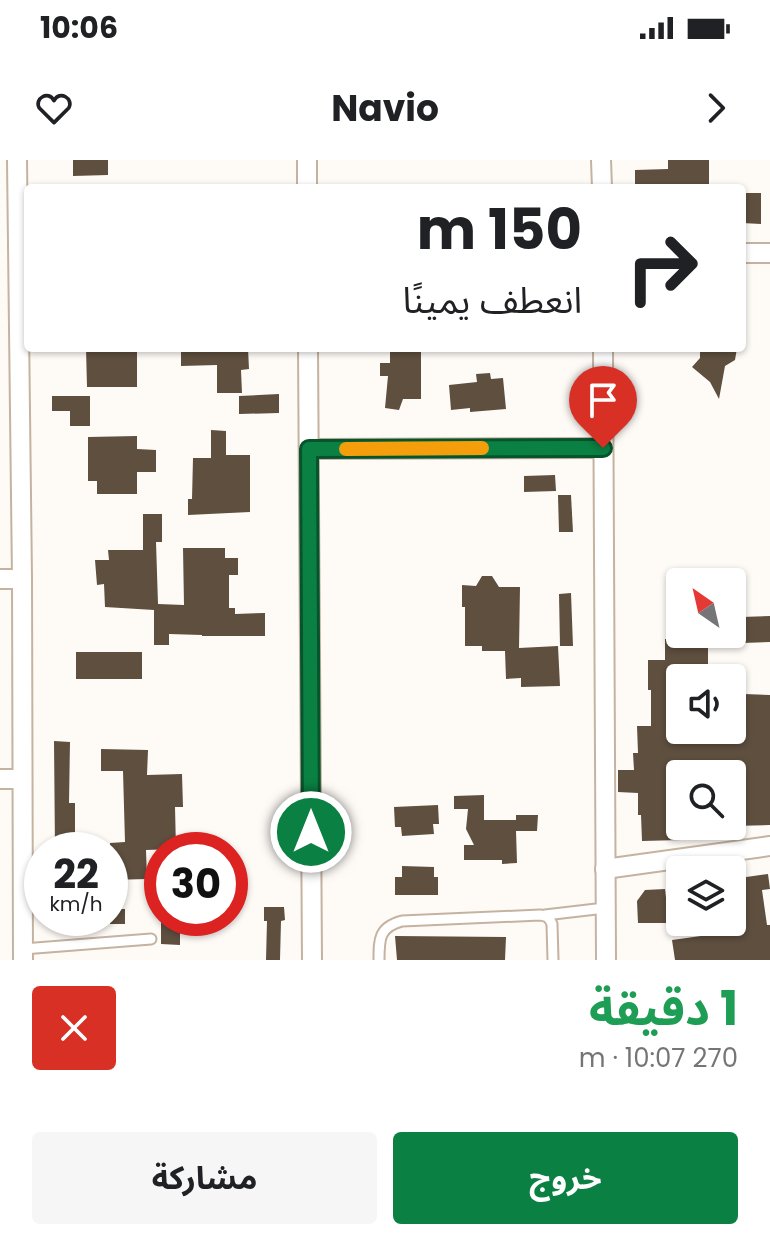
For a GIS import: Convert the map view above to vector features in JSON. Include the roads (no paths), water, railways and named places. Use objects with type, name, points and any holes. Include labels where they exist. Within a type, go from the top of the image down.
[{"type":"street","points":[[17,160],[22,579],[21,957]]},
{"type":"street","points":[[307,160],[307,184]]},
{"type":"street","points":[[601,160],[602,184]]},
{"type":"street","points":[[746,253],[770,253]]},
{"type":"street","points":[[308,352],[312,960]]},
{"type":"street","points":[[603,352],[606,960]]},
{"type":"street","points":[[309,449],[603,448]]},
{"type":"street","points":[[0,579],[22,579]]},
{"type":"street","points":[[0,779],[22,779]]},
{"type":"street","points":[[605,869],[770,846]]},
{"type":"lane","points":[[379,960],[380,938],[385,930],[402,921],[545,915],[605,908]]},
{"type":"lane","points":[[545,915],[552,924],[553,960]]},
{"type":"lane","points":[[21,957],[151,939]]}]
